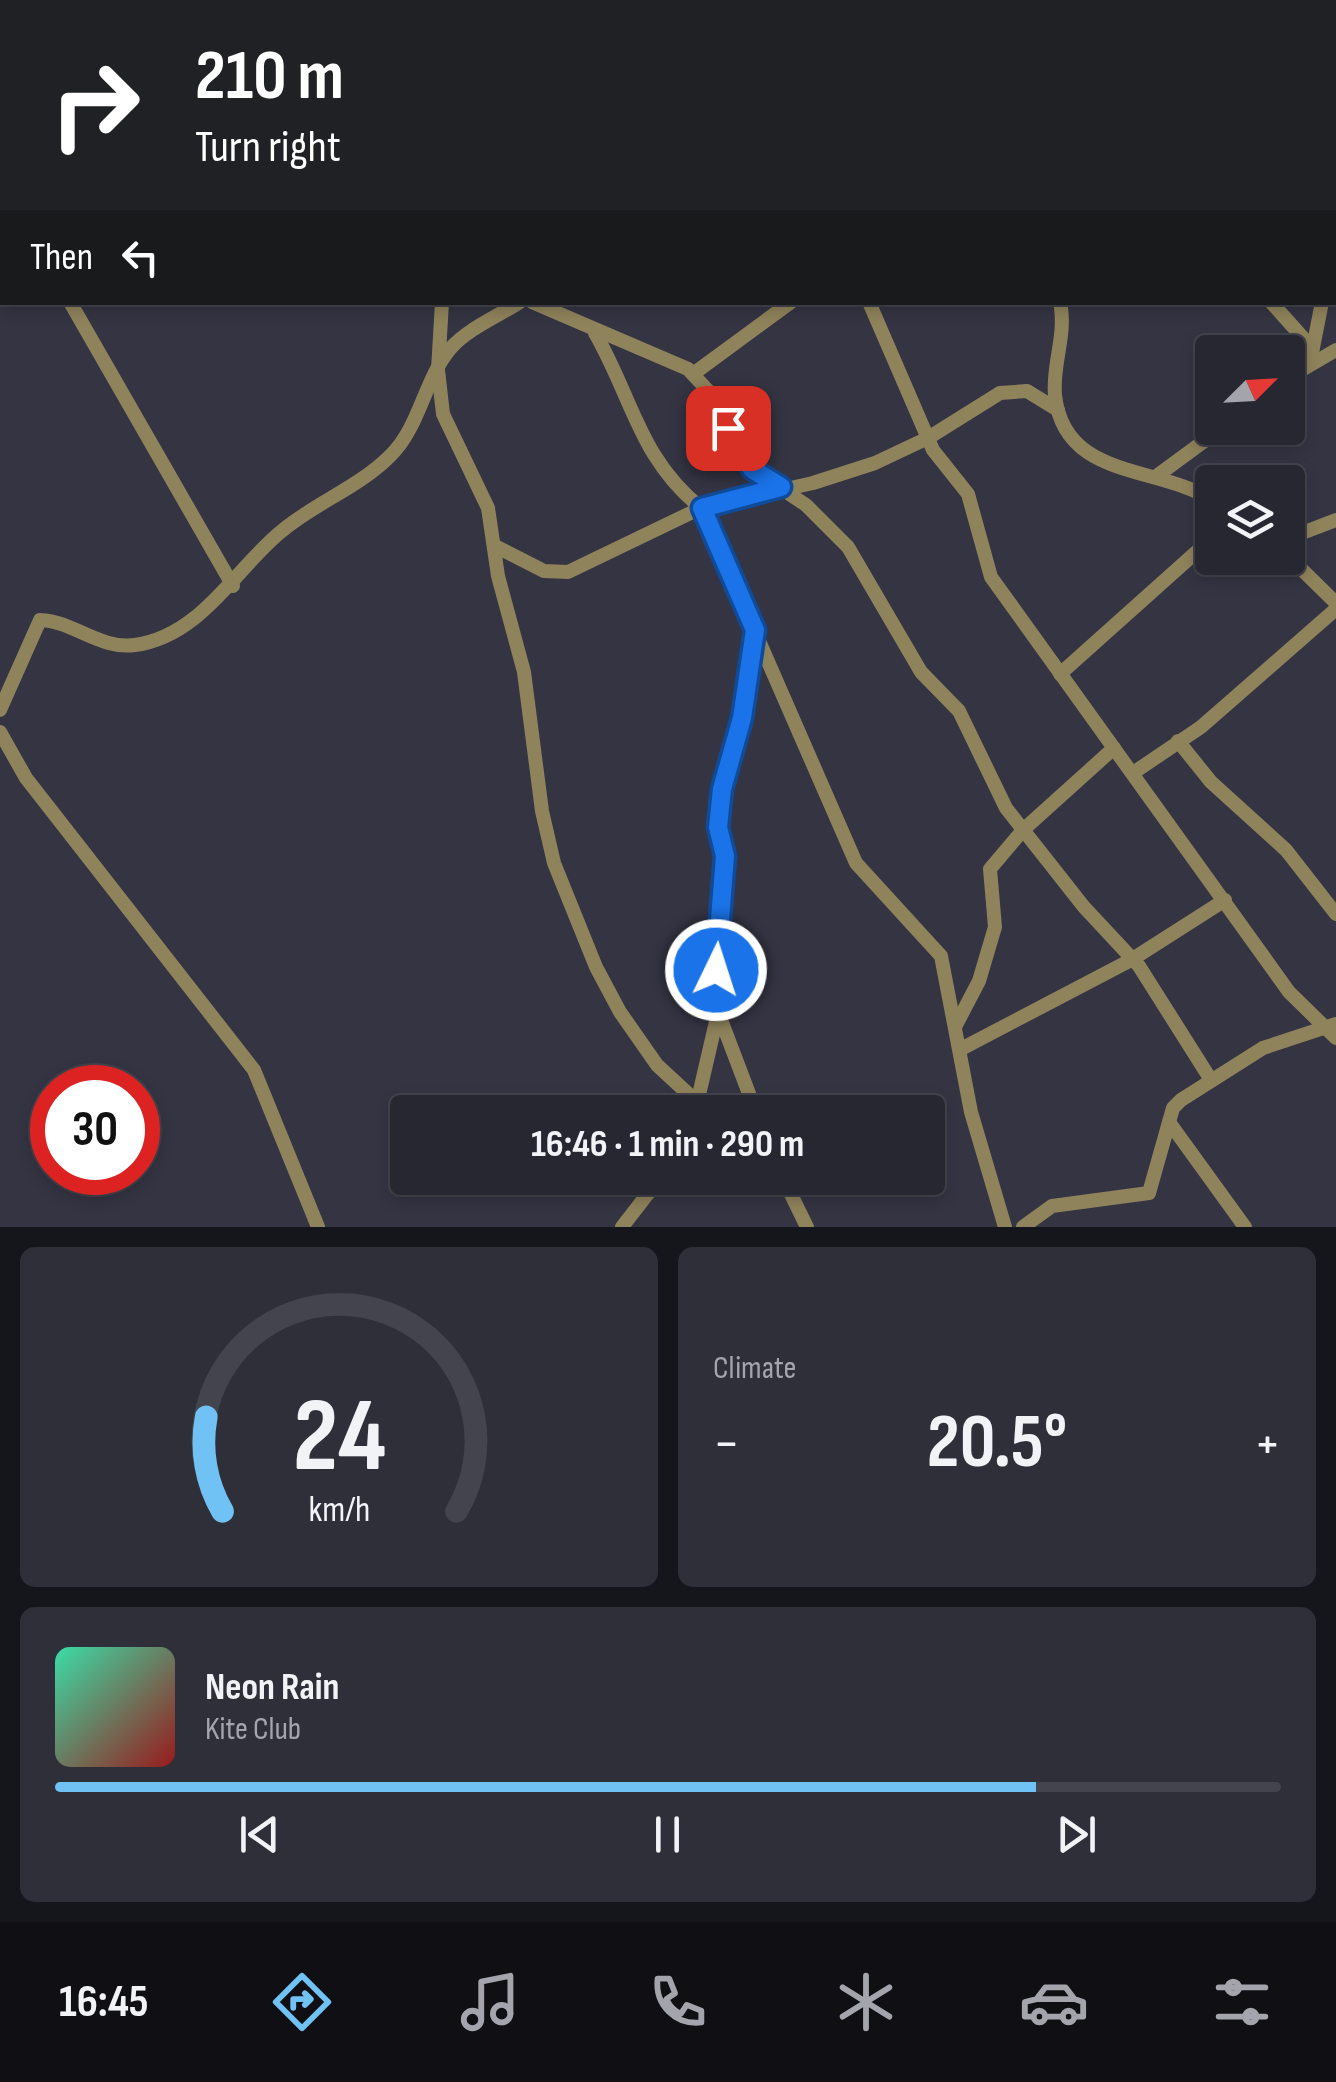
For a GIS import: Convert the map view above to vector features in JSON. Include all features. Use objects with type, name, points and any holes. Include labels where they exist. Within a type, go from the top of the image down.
[{"type":"street","points":[[72,305],[232,586]]},
{"type":"street","points":[[442,305],[438,370],[445,421],[484,498],[498,576],[524,672],[548,841],[565,894],[620,1012],[684,1095]]},
{"type":"street","points":[[0,710],[42,618],[108,644],[135,645],[163,637],[232,586],[279,533],[349,490],[392,455],[406,436],[438,370],[463,337],[515,305]]},
{"type":"street","points":[[538,305],[693,374],[712,395],[752,469],[826,523],[860,562],[922,672],[959,711],[1006,808],[1160,996],[1211,1080]]},
{"type":"street","points":[[693,374],[788,305]]},
{"type":"street","points":[[870,305],[938,459],[968,494],[986,568],[1289,992],[1333,1031]]},
{"type":"street","points":[[1060,305],[1063,340],[1055,382],[1058,410],[1073,436],[1107,466],[1158,475],[1195,492]]},
{"type":"street","points":[[1273,305],[1311,355]]},
{"type":"street","points":[[1305,361],[1311,355],[1321,305]]},
{"type":"street","points":[[595,332],[618,373],[656,463],[702,508],[856,863],[941,956],[962,1049],[971,1112],[1005,1227]]},
{"type":"street","points":[[1311,355],[1336,350]]},
{"type":"street","points":[[495,546],[544,570],[568,572],[702,508],[848,474],[928,438],[1000,392],[1026,391],[1058,410]]},
{"type":"street","points":[[1158,475],[1199,445]]},
{"type":"street","points":[[1305,532],[1336,520]]},
{"type":"street","points":[[1060,674],[1195,553]]},
{"type":"street","points":[[1133,773],[1201,727],[1336,606],[1305,574]]},
{"type":"street","points":[[699,1095],[718,1012],[716,970],[725,856],[718,827],[720,804],[727,760],[742,718],[755,630]]},
{"type":"street","points":[[0,732],[26,778],[92,866],[254,1070],[318,1227]]},
{"type":"street","points":[[1178,742],[1211,782],[1286,850],[1336,914]]},
{"type":"street","points":[[956,1025],[979,981],[995,927],[990,869],[1023,830],[1114,748]]},
{"type":"street","points":[[962,1049],[1131,960],[1225,900]]},
{"type":"street","points":[[718,1012],[750,1095]]},
{"type":"street","points":[[1023,1227],[1052,1206],[1149,1193],[1169,1122],[1181,1100],[1276,1042],[1333,1031]]},
{"type":"street","points":[[1169,1122],[1245,1227]]},
{"type":"street","points":[[622,1227],[647,1195]]},
{"type":"street","points":[[791,1195],[807,1227]]},
{"type":"route","points":[[716,970],[725,856],[718,827],[722,789],[727,760],[742,718],[755,630],[702,508],[781,487],[752,469],[728,428]]}]
